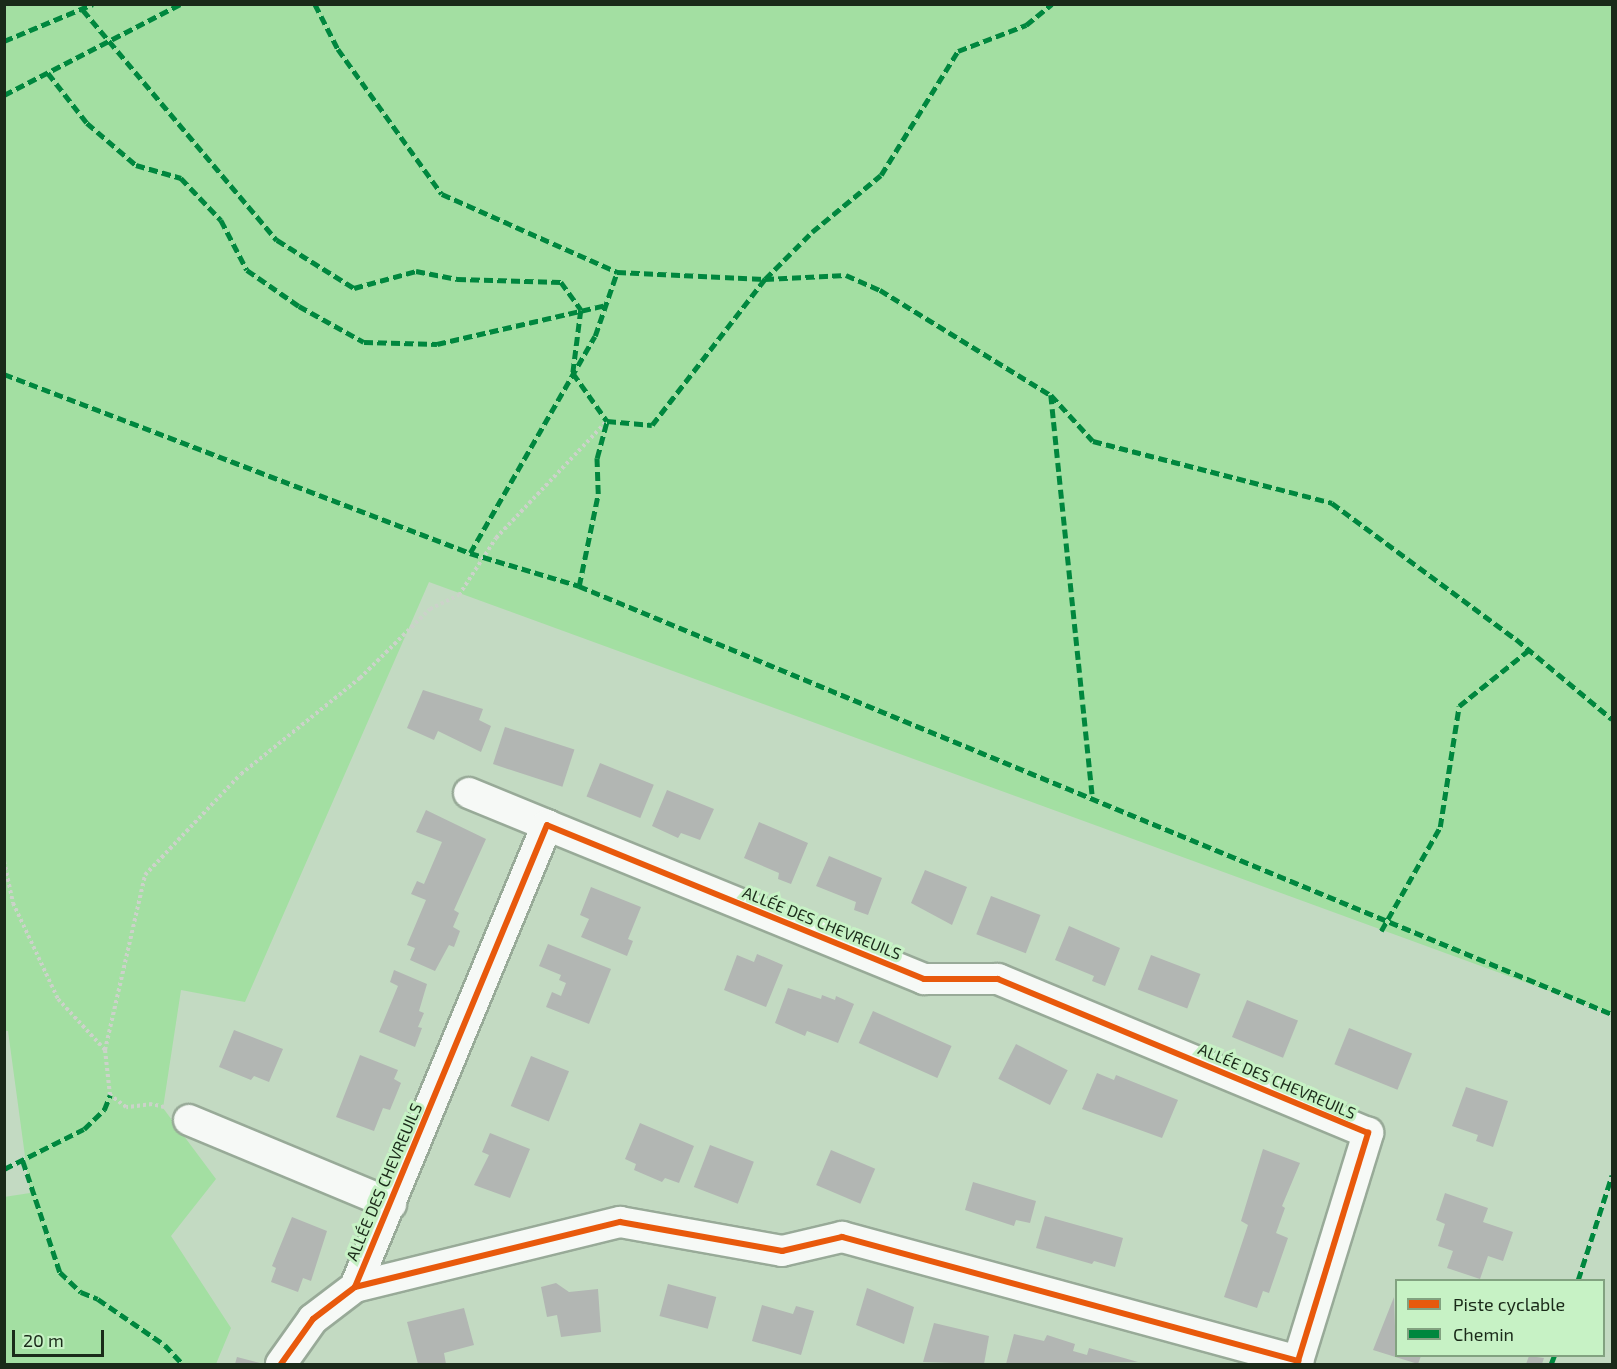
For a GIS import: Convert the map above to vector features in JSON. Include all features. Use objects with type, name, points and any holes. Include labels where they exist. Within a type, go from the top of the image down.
[{"type":"street","name":"ALLÉE DES CHEVREUILS","points":[[281,1365],[313,1318],[355,1287],[620,1222],[782,1251],[842,1237],[1298,1361],[1368,1133],[998,979],[924,979],[469,793]]},
{"type":"street","name":"ALLÉE DES CHEVREUILS","points":[[355,1287],[547,825]]},
{"type":"street","name":"ALLÉE DES CHEVREUILS","points":[[190,1120],[391,1204]]},
{"type":"path","points":[[190,1120],[191,1116],[152,1104],[126,1107],[110,1095],[108,1053],[145,875],[162,853],[241,774],[360,678],[430,609],[459,595],[496,538],[607,421]]},
{"type":"path","points":[[4,861],[13,903],[58,999],[108,1053]]},
{"type":"green space","points":[[5,5],[1612,5],[1612,1014],[429,582],[245,1002],[181,990],[163,1108],[216,1179],[171,1236],[231,1328],[216,1364],[5,1364],[4,1197],[30,1193],[8,1031],[4,1031]]},
{"type":"building","points":[[423,690],[483,709],[479,720],[491,726],[481,752],[438,731],[434,740],[407,728]]},
{"type":"building","points":[[505,727],[574,750],[562,787],[493,764]]},
{"type":"building","points":[[600,763],[654,785],[640,818],[587,796]]},
{"type":"building","points":[[667,790],[714,809],[700,840],[681,833],[678,838],[652,826]]},
{"type":"building","points":[[426,810],[486,839],[454,910],[459,913],[453,927],[460,931],[454,947],[449,945],[435,971],[410,960],[415,948],[407,945],[426,900],[411,894],[417,881],[424,884],[442,842],[416,832]]},
{"type":"building","points":[[759,822],[808,843],[791,884],[778,879],[779,873],[744,858]]},
{"type":"building","points":[[829,856],[882,878],[868,915],[854,910],[856,902],[816,886]]},
{"type":"building","points":[[925,870],[967,887],[952,925],[911,903]]},
{"type":"building","points":[[591,887],[641,907],[628,939],[633,941],[627,956],[581,937],[589,919],[580,915]]},
{"type":"building","points":[[991,896],[1040,915],[1026,953],[976,934]]},
{"type":"building","points":[[1069,926],[1120,948],[1105,986],[1092,981],[1094,976],[1055,960]]},
{"type":"building","points":[[548,944],[611,969],[589,1024],[546,1007],[552,992],[561,996],[566,983],[559,980],[561,975],[539,966]]},
{"type":"building","points":[[757,954],[783,965],[766,1007],[724,990],[737,955],[754,962]]},
{"type":"building","points":[[1151,955],[1200,974],[1187,1009],[1138,990]]},
{"type":"building","points":[[394,970],[427,984],[419,1011],[424,1013],[418,1027],[422,1028],[415,1047],[379,1032],[398,986],[390,982]]},
{"type":"building","points":[[788,988],[821,999],[822,995],[835,1000],[836,996],[854,1004],[838,1043],[807,1031],[805,1036],[775,1023]]},
{"type":"building","points":[[1247,1000],[1298,1021],[1283,1058],[1232,1037]]},
{"type":"building","points":[[873,1011],[952,1046],[937,1078],[859,1043]]},
{"type":"building","points":[[1349,1028],[1412,1053],[1397,1090],[1334,1064]]},
{"type":"building","points":[[234,1030],[283,1049],[269,1082],[254,1076],[251,1080],[219,1067]]},
{"type":"building","points":[[1016,1044],[1068,1070],[1050,1105],[998,1079]]},
{"type":"building","points":[[360,1055],[398,1070],[394,1079],[401,1083],[390,1110],[383,1108],[374,1131],[336,1117]]},
{"type":"building","points":[[531,1056],[569,1071],[549,1121],[511,1106]]},
{"type":"building","points":[[1097,1073],[1114,1080],[1116,1075],[1178,1100],[1162,1138],[1082,1109]]},
{"type":"building","points":[[1466,1087],[1508,1101],[1493,1147],[1476,1141],[1478,1135],[1452,1126]]},
{"type":"building","points":[[640,1123],[694,1146],[679,1183],[665,1178],[662,1182],[634,1170],[636,1164],[625,1159]]},
{"type":"building","points":[[490,1133],[530,1149],[510,1198],[474,1185],[489,1155],[482,1152]]},
{"type":"building","points":[[710,1145],[754,1162],[738,1204],[694,1187]]},
{"type":"building","points":[[1263,1149],[1300,1163],[1282,1206],[1285,1208],[1276,1233],[1288,1238],[1269,1293],[1263,1291],[1257,1308],[1224,1297],[1248,1225],[1241,1221]]},
{"type":"building","points":[[831,1150],[875,1169],[860,1204],[816,1185]]},
{"type":"building","points":[[973,1182],[1036,1201],[1030,1223],[1016,1220],[1014,1226],[965,1210]]},
{"type":"building","points":[[1445,1193],[1488,1208],[1483,1222],[1513,1232],[1503,1261],[1488,1256],[1480,1279],[1447,1268],[1453,1251],[1438,1246],[1445,1224],[1436,1220]]},
{"type":"building","points":[[1045,1216],[1123,1238],[1115,1267],[1094,1261],[1092,1264],[1036,1248]]},
{"type":"building","points":[[292,1217],[327,1231],[311,1281],[303,1278],[298,1292],[271,1282],[276,1268],[272,1266]]},
{"type":"building","points":[[556,1283],[569,1292],[598,1289],[601,1332],[561,1337],[557,1315],[547,1317],[541,1287]]},
{"type":"building","points":[[668,1284],[716,1297],[708,1329],[659,1316]]},
{"type":"building","points":[[867,1288],[914,1307],[904,1344],[856,1325]]},
{"type":"building","points":[[1394,1297],[1395,1357],[1373,1350]]},
{"type":"building","points":[[762,1305],[793,1314],[796,1306],[814,1311],[801,1355],[752,1341]]},
{"type":"building","points":[[464,1308],[474,1345],[444,1353],[446,1364],[418,1364],[407,1322]]},
{"type":"building","points":[[934,1323],[989,1336],[984,1364],[923,1362]]},
{"type":"building","points":[[1014,1334],[1044,1341],[1047,1335],[1075,1344],[1073,1351],[1087,1355],[1089,1348],[1138,1362],[1006,1364]]},
{"type":"building","points":[[237,1357],[264,1364],[235,1364]]},
{"type":"building","points":[[1396,1357],[1421,1357],[1418,1364]]},
{"type":"building","points":[[1529,1357],[1544,1358],[1542,1364],[1526,1364]]},
{"type":"marked path","points":[[4,41],[93,4]]},
{"type":"marked path","points":[[4,95],[180,4]]},
{"type":"marked path","points":[[315,4],[338,49],[442,194],[617,272],[765,279],[846,275],[880,290],[1051,395],[1093,441],[1332,503],[1516,639],[1612,719]]},
{"type":"marked path","points":[[83,10],[277,240],[354,288],[416,271],[457,279],[561,282],[581,310],[573,373],[607,421],[652,425],[765,279],[812,232],[881,175],[958,51],[1026,25],[1052,4]]},
{"type":"marked path","points":[[48,73],[87,123],[136,165],[181,178],[221,220],[247,270],[299,306],[364,342],[437,344],[606,305]]},
{"type":"marked path","points":[[470,553],[595,336],[617,272]]},
{"type":"marked path","points":[[4,374],[470,553],[579,586],[1612,1014]]},
{"type":"marked path","points":[[1051,395],[1093,798]]},
{"type":"marked path","points":[[579,586],[598,494],[597,458],[607,421]]},
{"type":"marked path","points":[[1381,931],[1440,827],[1459,706],[1529,650]]},
{"type":"marked path","points":[[4,1169],[84,1129],[104,1110],[110,1095]]},
{"type":"marked path","points":[[23,1161],[60,1272],[81,1292],[98,1299],[165,1345],[183,1364]]},
{"type":"marked path","points":[[1578,1279],[1612,1175]]},
{"type":"marked path","points":[[1551,1364],[1554,1357]]},
{"type":"cycle path","points":[[281,1364],[313,1319],[355,1287],[620,1222],[782,1251],[842,1237],[1298,1361],[1368,1133],[998,979],[924,979],[547,825],[355,1287]]}]
